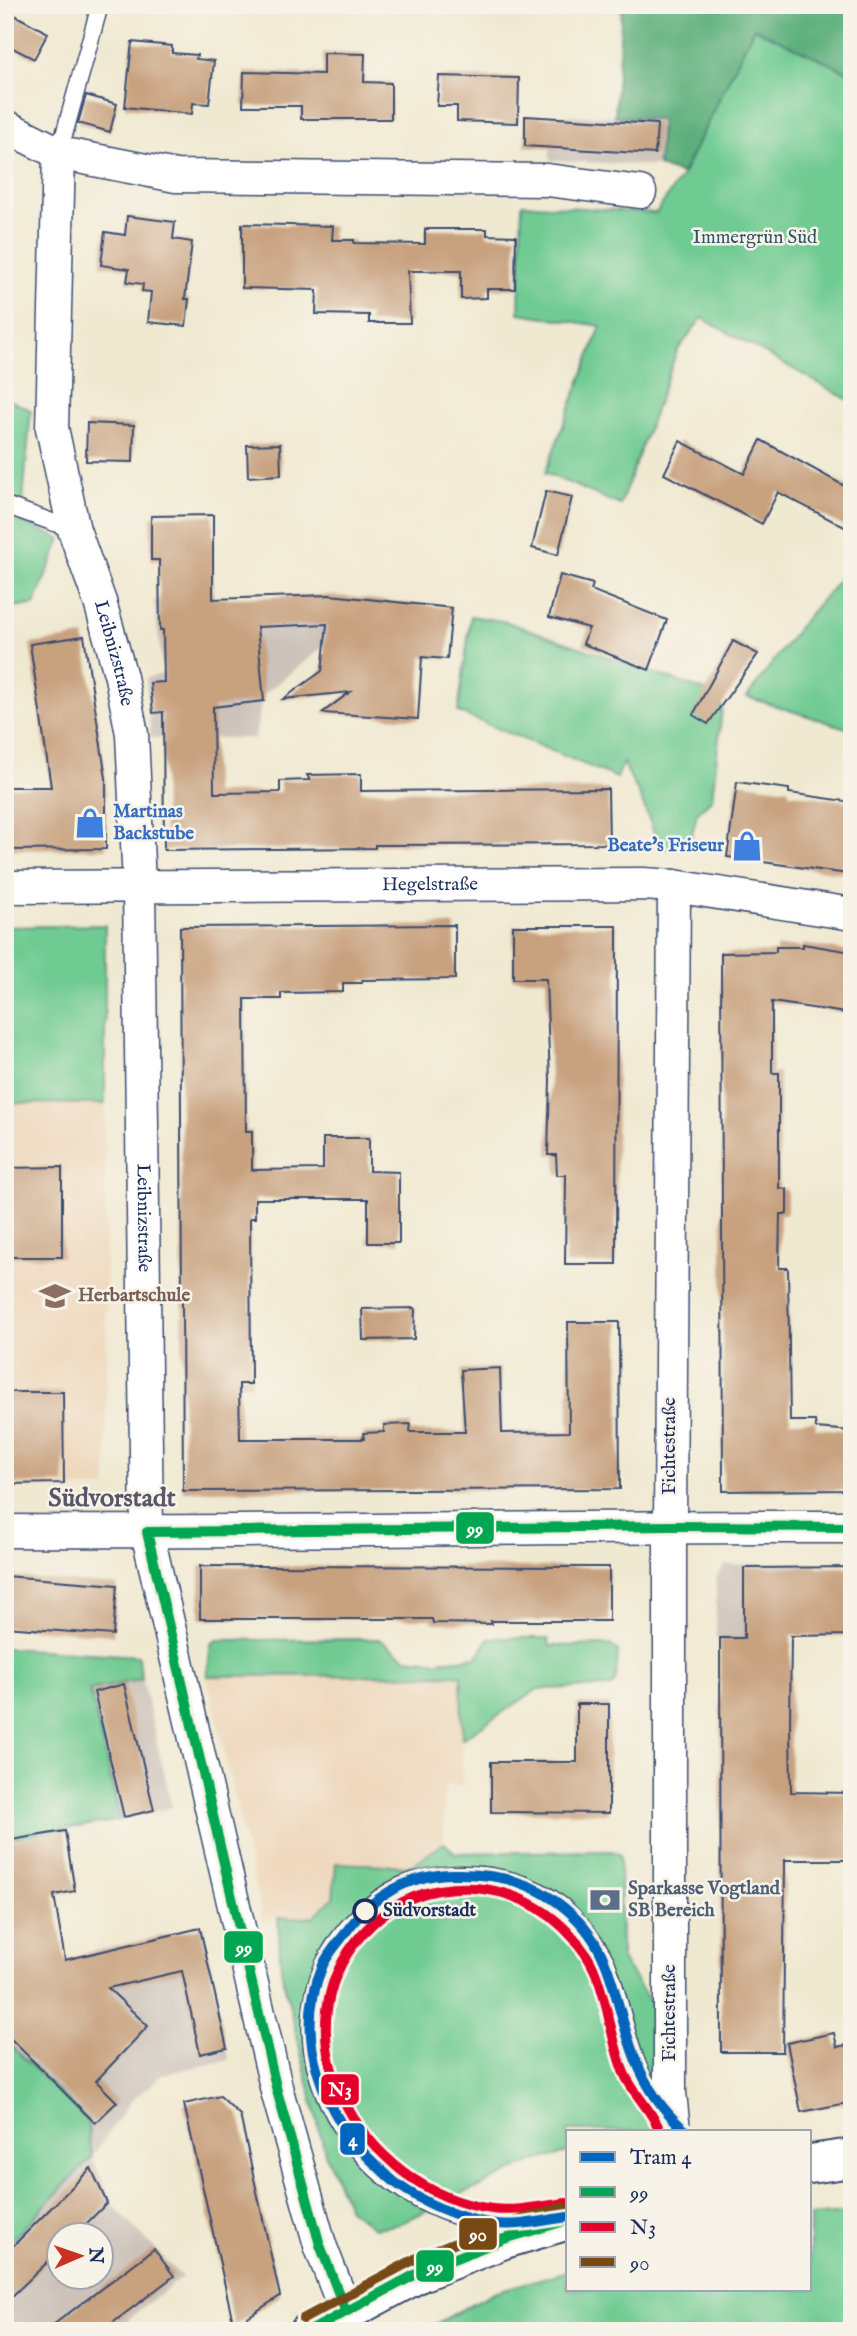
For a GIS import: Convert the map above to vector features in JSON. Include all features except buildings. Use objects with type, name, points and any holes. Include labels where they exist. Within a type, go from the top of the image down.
[{"type":"main road","points":[[812,2164],[852,2158]]},
{"type":"main road","points":[[310,2331],[420,2272],[504,2239],[566,2219]]},
{"type":"street","points":[[5,126],[59,153],[176,176],[547,180],[640,191]]},
{"type":"street","name":"Leibnizstraße","points":[[59,153],[52,428],[74,530],[100,602],[121,677],[132,734],[139,885],[146,1532],[277,2091],[320,2245],[345,2310]]},
{"type":"street","name":"Hegelstraße","points":[[5,887],[643,884],[674,886],[852,914]]},
{"type":"street","name":"Fichtestraße","points":[[673,2115],[670,1526],[674,886]]},
{"type":"street","points":[[5,1531],[852,1527]]},
{"type":"lane","points":[[59,153],[100,5]]},
{"type":"lane","points":[[5,505],[74,530]]},
{"type":"lane","points":[[566,2218],[490,2224],[430,2206],[385,2177],[355,2146],[332,2114],[317,2076],[311,2043],[316,1984],[326,1958],[344,1931],[364,1910],[389,1892],[429,1875],[478,1874],[524,1884],[561,1905],[584,1929],[609,1967],[641,2077],[656,2101],[673,2115]]},
{"type":"shaded area","points":[[550,115],[661,120],[658,166],[550,160]]},
{"type":"shaded area","points":[[330,595],[325,645],[262,696],[255,738],[151,738],[146,678],[163,674],[154,600]]},
{"type":"shaded area","name":"Herbartschule","points":[[5,1103],[105,1104],[107,1488],[5,1488]]},
{"type":"shaded area","points":[[817,1563],[818,1568],[778,1638],[716,1638],[716,1577],[725,1565]]},
{"type":"shaded area","points":[[461,1675],[462,1786],[445,1786],[444,1843],[411,1866],[336,1863],[333,1898],[313,1917],[273,1918],[263,1921],[207,1676]]},
{"type":"shaded area","points":[[142,1679],[172,1807],[120,1820],[90,1690]]},
{"type":"shaded area","points":[[203,1927],[229,2060],[163,2074],[130,2102],[92,2157],[87,2120],[5,2040],[5,2011],[41,1976],[86,1953]]},
{"type":"shaded area","points":[[92,2157],[113,2205],[182,2277],[128,2319],[131,2331],[5,2331],[5,2247]]},
{"type":"green space","points":[[622,5],[852,5],[852,74],[754,28],[682,174],[658,166],[661,120],[615,116]]},
{"type":"green space","name":"Immergrün Süd","points":[[754,28],[852,74],[852,402],[702,318],[677,351],[620,505],[545,473],[601,326],[519,313],[522,204],[656,213],[683,174]]},
{"type":"green space","points":[[5,398],[31,410],[21,522],[61,539],[34,605],[5,607]]},
{"type":"green space","points":[[852,565],[852,730],[747,697],[802,623]]},
{"type":"green space","points":[[471,616],[507,622],[717,695],[722,709],[712,799],[697,813],[690,843],[672,849],[660,848],[640,796],[623,763],[617,778],[458,712]]},
{"type":"green space","points":[[105,925],[105,1104],[5,1103],[5,927]]},
{"type":"green space","points":[[489,1638],[548,1638],[550,1646],[609,1645],[618,1650],[616,1681],[611,1687],[538,1689],[462,1739],[461,1675],[207,1676],[211,1644],[217,1640],[379,1639],[406,1658],[438,1661],[477,1657]]},
{"type":"green space","points":[[5,1648],[138,1656],[142,1679],[90,1690],[120,1820],[5,1839]]},
{"type":"green space","points":[[444,1843],[455,1853],[612,1851],[620,1855],[621,1958],[653,2006],[654,2130],[566,2130],[566,2153],[534,2161],[396,2225],[374,2228],[349,2209],[325,2153],[281,1970],[278,1918],[313,1917],[333,1898],[336,1863],[411,1866]]},
{"type":"green space","points":[[5,2040],[87,2120],[92,2157],[5,2247]]},
{"type":"green space","points":[[852,2212],[852,2331],[423,2331],[494,2292],[566,2272],[566,2290],[812,2290],[812,2216]]},
{"type":"tram line","name":"4","points":[[566,2217],[499,2224],[464,2217],[441,2208],[407,2191],[392,2180],[358,2146],[341,2124],[318,2074],[312,2047],[314,1992],[330,1953],[354,1922],[377,1900],[418,1879],[450,1874],[516,1881],[551,1898],[588,1932],[600,1951],[639,2069],[656,2098],[685,2130]]},
{"type":"transit line","name":"99","points":[[345,2310],[320,2245],[277,2091],[147,1532],[670,1526],[852,1527]]},
{"type":"transit line","name":"N3","points":[[566,2203],[501,2210],[445,2196],[403,2171],[368,2138],[342,2098],[328,2054],[327,2008],[341,1964],[373,1923],[384,1914],[408,1900],[433,1891],[475,1888],[508,1894],[551,1917],[575,1939],[593,1967],[604,1996],[624,2073],[659,2130]]},
{"type":"transit line","name":"90","points":[[303,2319],[415,2259],[499,2226],[564,2207]]},
{"type":"transit line","name":"99","points":[[310,2331],[420,2272],[504,2239],[566,2221]]},
{"type":"place","name":"Martinas Backstube","points":[[90,823]]},
{"type":"place","name":"Beate's Friseur","points":[[747,846]]},
{"type":"place","name":"Herbartschule","points":[[55,1296]]},
{"type":"place","name":"Sparkasse Vogtland SB Bereich","points":[[605,1900]]},
{"type":"place","name":"Südvorstadt","points":[[365,1911]]},
{"type":"district","name":"Südvorstadt","points":[[112,1498]]}]
